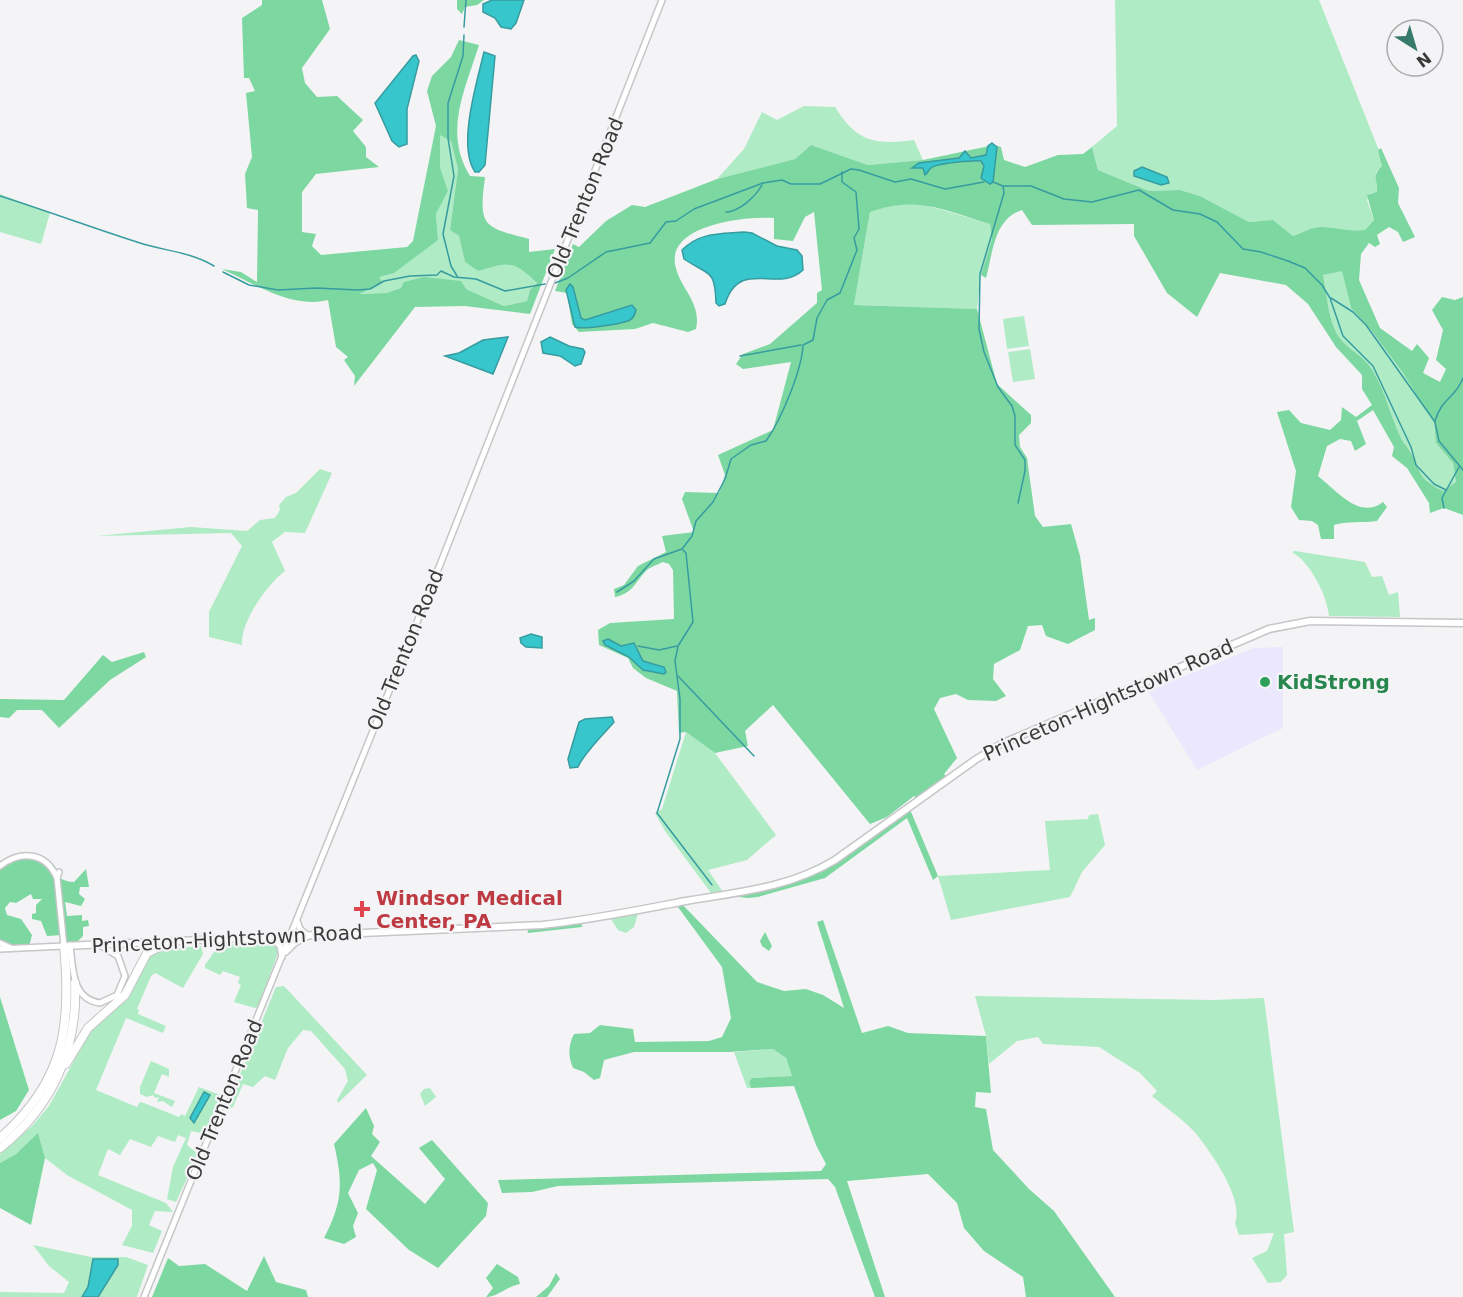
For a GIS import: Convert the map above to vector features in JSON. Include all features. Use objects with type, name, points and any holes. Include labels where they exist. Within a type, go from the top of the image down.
[{"type":"highway","points":[[0,1148],[25,1127],[45,1101],[88,1028],[124,995],[147,953],[169,942]]},
{"type":"highway","points":[[0,1138],[18,1121],[38,1096],[59,1054],[66,1024],[68,999],[67,945]]},
{"type":"highway","points":[[59,1076],[72,1032],[75,983]]},
{"type":"main road","name":"Old Trenton Road","points":[[144,1297],[434,580],[662,0]]},
{"type":"main road","name":"Princeton-Hightstown Road","points":[[0,949],[542,925],[603,917],[778,885],[810,874],[835,860],[998,746],[1269,629],[1310,621],[1463,623]]},
{"type":"main road","points":[[0,866],[12,859],[35,856],[47,862],[58,875],[67,945],[75,983],[86,998],[96,1002],[110,1000],[120,992],[125,976],[122,962],[116,954],[100,945]]},
{"type":"main road","points":[[282,958],[295,943],[308,936],[300,929],[297,919]]},
{"type":"main road","points":[[271,937],[280,946],[282,958]]},
{"type":"main road","points":[[0,943],[12,948]]},
{"type":"shaded area","points":[[1283,647],[1283,728],[1197,770],[1148,691],[1254,648]]},
{"type":"green space","points":[[262,0],[322,0],[330,29],[302,68],[305,83],[317,97],[337,96],[363,120],[353,131],[366,147],[366,157],[379,167],[316,174],[302,192],[302,232],[316,234],[312,246],[321,255],[407,247],[413,241],[436,126],[427,91],[432,76],[451,57],[459,40],[479,45],[459,111],[458,143],[462,160],[470,176],[485,177],[483,205],[487,222],[501,231],[529,239],[529,252],[555,249],[530,314],[465,306],[415,307],[354,386],[355,376],[344,360],[348,357],[336,347],[328,300],[314,302],[287,298],[222,269],[241,272],[257,282],[258,210],[247,208],[245,174],[252,157],[246,93],[255,91],[249,78],[244,78],[242,18],[262,5]],"holes":[[[440,135],[451,141],[458,169],[450,230],[459,236],[465,262],[478,271],[504,265],[522,270],[537,283],[530,290],[527,301],[504,306],[466,289],[461,281],[424,277],[404,282],[401,288],[386,293],[359,294],[383,283],[379,277],[394,273],[438,240],[436,214],[448,191],[440,167]]]},
{"type":"green space","points":[[457,0],[484,0],[477,5],[465,7],[462,14],[457,9]]},
{"type":"green space","points":[[1115,0],[1319,0],[1382,158],[1382,166],[1376,172],[1377,193],[1371,193],[1367,200],[1374,220],[1365,230],[1317,227],[1293,236],[1273,220],[1249,222],[1200,196],[1180,190],[1149,191],[1098,170],[1092,147],[1117,126]]},
{"type":"green space","points":[[804,106],[835,107],[851,128],[877,141],[914,140],[923,160],[868,165],[811,145],[795,159],[717,179],[744,149],[762,112],[777,120]]},
{"type":"green space","points":[[440,134],[451,141],[458,169],[450,230],[459,236],[465,262],[478,271],[504,265],[522,270],[537,283],[530,290],[527,301],[504,306],[466,289],[401,288],[386,293],[357,294],[383,283],[378,277],[438,240],[436,214],[448,191],[440,167]]},
{"type":"green space","points":[[811,145],[868,165],[923,160],[994,145],[1001,147],[1004,160],[1025,167],[1058,155],[1083,154],[1092,147],[1098,170],[1149,191],[1180,190],[1200,196],[1249,222],[1273,220],[1293,236],[1317,227],[1365,230],[1374,220],[1367,195],[1377,192],[1376,175],[1382,166],[1378,150],[1381,148],[1399,188],[1398,203],[1415,237],[1403,242],[1398,232],[1389,227],[1377,235],[1380,244],[1375,247],[1369,243],[1361,254],[1359,280],[1380,328],[1412,351],[1417,344],[1429,358],[1423,373],[1440,382],[1446,369],[1436,360],[1443,330],[1432,310],[1442,297],[1455,300],[1463,297],[1463,515],[1444,508],[1430,513],[1429,503],[1407,468],[1392,456],[1394,447],[1373,410],[1357,421],[1366,444],[1355,451],[1351,441],[1340,439],[1327,446],[1318,476],[1349,502],[1366,508],[1383,502],[1387,507],[1377,521],[1334,525],[1334,539],[1321,539],[1318,525],[1312,521],[1299,520],[1291,507],[1296,471],[1277,412],[1289,410],[1301,423],[1330,430],[1341,420],[1342,407],[1356,417],[1372,405],[1362,389],[1362,375],[1336,347],[1308,304],[1286,285],[1220,273],[1197,317],[1167,293],[1134,236],[1134,224],[1032,225],[1022,210],[1013,214],[1000,229],[986,278],[981,275],[992,239],[990,224],[930,206],[902,205],[870,212],[854,305],[977,309],[997,384],[1031,415],[1031,423],[1019,435],[1020,447],[1027,458],[1035,516],[1043,527],[1071,524],[1080,556],[1089,620],[1095,618],[1095,630],[1068,644],[1046,636],[1042,625],[1028,626],[1020,650],[994,664],[993,679],[1006,696],[996,701],[968,700],[956,694],[940,698],[934,709],[957,758],[944,774],[948,779],[918,800],[914,796],[887,817],[870,824],[773,705],[745,731],[748,746],[715,753],[686,732],[679,733],[677,691],[646,678],[633,668],[628,658],[599,645],[598,630],[610,623],[674,619],[673,570],[669,564],[663,562],[649,569],[633,588],[621,595],[615,597],[614,589],[624,585],[638,566],[666,552],[662,536],[694,532],[682,499],[685,492],[719,493],[725,475],[718,455],[773,430],[791,362],[743,369],[736,364],[743,354],[770,344],[817,303],[817,293],[822,290],[814,212],[805,217],[793,241],[774,239],[774,218],[746,219],[712,225],[684,240],[676,250],[675,264],[677,273],[696,311],[696,329],[688,332],[653,323],[635,329],[579,332],[572,324],[567,293],[555,291],[573,244],[579,247],[606,221],[632,205],[645,207],[717,179],[795,159]],"holes":[[[1342,271],[1351,308],[1371,330],[1403,373],[1434,423],[1436,443],[1453,463],[1456,482],[1443,491],[1421,474],[1402,440],[1371,368],[1347,346],[1335,330],[1323,275]]]},
{"type":"green space","points":[[0,194],[50,213],[41,244],[0,232]]},
{"type":"green space","points":[[893,203],[919,203],[990,224],[992,239],[981,275],[977,309],[854,305],[870,212]]},
{"type":"green space","points":[[1342,270],[1351,308],[1371,330],[1403,373],[1434,423],[1436,443],[1453,463],[1456,482],[1443,491],[1421,474],[1410,450],[1402,440],[1371,368],[1343,342],[1335,330],[1323,275]]},
{"type":"green space","points":[[1024,316],[1029,346],[1007,349],[1003,319]]},
{"type":"green space","points":[[1030,349],[1035,379],[1013,382],[1008,352]]},
{"type":"green space","points":[[320,469],[332,473],[305,533],[285,532],[272,542],[285,571],[270,585],[250,615],[245,626],[242,645],[209,637],[209,612],[242,546],[231,533],[97,536],[191,527],[247,531],[260,520],[275,518],[280,510],[279,505],[286,497],[296,493]]},
{"type":"green space","points":[[1292,552],[1365,562],[1372,577],[1382,576],[1389,595],[1398,592],[1400,617],[1329,616],[1325,599],[1316,580],[1305,563]]},
{"type":"green space","points":[[144,652],[146,657],[110,680],[59,728],[42,710],[17,710],[9,718],[0,717],[0,699],[64,700],[103,655],[112,662]]},
{"type":"green space","points":[[686,732],[715,753],[776,835],[747,860],[708,870],[725,895],[714,897],[665,831],[655,813],[662,809]]},
{"type":"green space","points":[[909,807],[938,876],[933,880],[907,818],[825,878],[758,897],[725,895],[812,873]]},
{"type":"green space","points":[[1098,814],[1105,845],[1082,872],[1070,897],[951,920],[938,876],[1050,870],[1045,821],[1088,819],[1089,815]]},
{"type":"green space","points":[[40,857],[54,874],[63,880],[74,882],[86,869],[89,887],[80,887],[79,894],[85,899],[81,906],[65,902],[67,916],[82,915],[82,921],[88,920],[89,926],[83,927],[83,936],[74,945],[64,946],[63,935],[47,936],[41,921],[32,919],[32,914],[36,913],[36,905],[42,899],[33,899],[31,894],[16,903],[10,902],[5,908],[7,915],[21,919],[32,935],[29,947],[12,948],[0,943],[0,866],[12,859]]},
{"type":"green space","points":[[680,902],[757,982],[784,991],[806,989],[823,995],[844,1008],[817,922],[823,920],[862,1033],[888,1026],[908,1033],[986,1036],[991,1093],[976,1092],[975,1107],[986,1109],[993,1150],[1029,1189],[1054,1211],[1115,1297],[1026,1297],[1023,1277],[984,1251],[964,1228],[957,1203],[928,1174],[847,1181],[885,1297],[875,1297],[835,1187],[828,1179],[558,1186],[532,1192],[502,1193],[498,1180],[821,1171],[826,1164],[816,1145],[794,1086],[751,1088],[749,1082],[752,1078],[792,1076],[786,1058],[773,1049],[728,1052],[634,1052],[604,1060],[600,1078],[594,1080],[584,1072],[573,1068],[569,1051],[574,1034],[590,1033],[600,1025],[633,1029],[635,1042],[709,1041],[722,1037],[731,1018],[722,967],[675,903]]},
{"type":"green space","points":[[639,910],[634,927],[626,933],[618,930],[609,916]]},
{"type":"green space","points":[[581,920],[582,927],[528,933],[527,926]]},
{"type":"green space","points":[[765,932],[772,946],[769,951],[762,946],[760,941]]},
{"type":"green space","points":[[272,942],[279,950],[258,1007],[234,1002],[241,985],[238,983],[240,977],[223,971],[220,975],[205,968],[219,945]]},
{"type":"green space","points":[[201,946],[203,954],[183,988],[155,973],[151,976],[137,1009],[138,1014],[166,1026],[163,1033],[126,1018],[96,1090],[137,1107],[140,1102],[179,1117],[181,1114],[185,1116],[199,1087],[220,1095],[205,1134],[191,1131],[187,1145],[198,1154],[176,1202],[167,1199],[173,1167],[186,1138],[178,1135],[175,1142],[158,1136],[151,1147],[130,1139],[120,1155],[108,1149],[98,1175],[166,1203],[173,1212],[155,1211],[149,1225],[162,1231],[153,1253],[122,1245],[132,1226],[132,1210],[67,1175],[45,1158],[38,1134],[16,1154],[0,1163],[0,1154],[32,1126],[49,1106],[91,1030],[129,996],[149,955],[157,950]]},
{"type":"green space","points":[[284,986],[367,1075],[338,1103],[337,1100],[348,1081],[345,1069],[311,1031],[303,1030],[288,1048],[275,1080],[265,1076],[253,1087],[243,1084],[233,1107],[225,1111],[276,987]]},
{"type":"green space","points":[[975,996],[1214,1000],[1264,998],[1294,1232],[1284,1234],[1287,1275],[1281,1282],[1268,1283],[1252,1258],[1267,1251],[1274,1233],[1239,1235],[1235,1223],[1237,1213],[1235,1202],[1219,1166],[1193,1131],[1152,1096],[1157,1091],[1140,1073],[1099,1047],[1043,1044],[1038,1037],[1017,1041],[989,1064],[986,1036]]},
{"type":"green space","points":[[0,997],[29,1090],[16,1111],[0,1120]]},
{"type":"green space","points":[[773,1049],[786,1058],[792,1076],[752,1078],[749,1082],[751,1088],[747,1088],[734,1052]]},
{"type":"green space","points":[[151,1061],[169,1069],[169,1077],[162,1074],[154,1093],[175,1101],[172,1107],[163,1101],[157,1102],[159,1097],[155,1098],[153,1095],[147,1097],[140,1094],[140,1087]]},
{"type":"green space","points":[[430,1088],[436,1097],[425,1106],[420,1094],[424,1089]]},
{"type":"green space","points":[[366,1108],[374,1126],[372,1134],[380,1142],[371,1156],[425,1204],[445,1179],[419,1148],[432,1140],[488,1203],[486,1216],[438,1268],[409,1250],[366,1209],[377,1170],[373,1163],[359,1170],[348,1193],[358,1213],[353,1226],[356,1237],[344,1244],[324,1238],[335,1214],[340,1192],[334,1144]]},
{"type":"green space","points":[[38,1133],[45,1158],[31,1225],[0,1208],[0,1163],[16,1154]]},
{"type":"green space","points":[[33,1245],[91,1257],[126,1257],[148,1265],[137,1297],[0,1297],[0,1292],[64,1293],[69,1282],[49,1266]]},
{"type":"green space","points":[[264,1256],[276,1282],[306,1290],[308,1297],[152,1297],[168,1258],[179,1266],[205,1264],[247,1291]]},
{"type":"green space","points":[[497,1264],[518,1277],[520,1284],[486,1297],[493,1288],[486,1278]]},
{"type":"green space","points":[[556,1273],[560,1279],[547,1297],[536,1297],[549,1286]]},
{"type":"water","points":[[492,0],[524,0],[516,23],[511,29],[501,27],[495,18],[483,12],[483,4]]},
{"type":"water","points":[[484,52],[495,56],[485,165],[479,172],[475,172],[470,161],[468,131],[473,96]]},
{"type":"water","points":[[416,55],[419,61],[407,109],[407,144],[399,147],[392,141],[375,103]]},
{"type":"water","points":[[992,143],[997,147],[993,182],[990,184],[981,178],[984,166],[981,161],[934,166],[925,175],[923,168],[912,168],[919,163],[959,158],[965,151],[971,158],[986,155],[988,146]]},
{"type":"water","points":[[1142,167],[1167,177],[1169,183],[1161,185],[1134,176],[1134,171]]},
{"type":"water","points":[[752,233],[777,246],[797,250],[802,256],[803,270],[782,279],[760,278],[740,282],[732,290],[725,304],[719,306],[716,303],[712,278],[705,271],[684,259],[682,250],[703,237]]},
{"type":"water","points":[[570,284],[573,287],[581,318],[585,320],[632,305],[636,310],[634,315],[630,320],[617,324],[575,327],[566,290]]},
{"type":"water","points":[[508,337],[493,374],[445,356],[459,353],[483,340]]},
{"type":"water","points":[[550,337],[569,346],[583,349],[585,352],[581,364],[575,366],[560,356],[543,353],[541,342]]},
{"type":"water","points":[[531,634],[542,637],[542,648],[526,647],[521,643],[520,638]]},
{"type":"water","points":[[608,639],[621,646],[634,643],[643,661],[664,667],[666,672],[664,674],[643,670],[629,657],[605,645],[603,641]]},
{"type":"water","points":[[612,717],[614,722],[589,750],[578,767],[570,768],[568,759],[579,722],[585,719]]},
{"type":"water","points":[[204,1092],[210,1095],[194,1123],[190,1118]]},
{"type":"water","points":[[93,1259],[118,1259],[118,1265],[98,1297],[82,1297],[88,1287]]},
{"type":"waterway","points":[[464,27],[466,0]]},
{"type":"waterway","points":[[457,276],[451,266],[443,234],[454,176],[448,138],[448,103],[463,56],[464,35]]},
{"type":"waterway","points":[[555,283],[568,278],[606,252],[650,243],[666,222],[676,221],[694,209],[763,183],[782,180],[791,184],[820,184],[851,169],[895,182],[911,179],[945,189],[984,182]]},
{"type":"waterway","points":[[617,592],[634,581],[654,559],[682,549],[692,536],[696,521],[713,502],[725,479],[731,459],[751,445],[766,441],[778,421],[795,381],[803,345],[813,340],[817,318],[827,300],[840,293],[857,250],[854,238],[859,229],[856,192],[842,182],[842,172]]},
{"type":"waterway","points":[[993,182],[1003,186],[1031,186],[1064,199],[1092,202],[1139,190],[1173,210],[1200,214],[1217,222],[1243,249],[1261,252],[1305,268],[1322,285],[1330,298],[1343,336],[1373,366],[1411,447],[1416,465],[1434,484],[1446,490]]},
{"type":"waterway","points":[[726,212],[747,203],[762,185]]},
{"type":"waterway","points":[[1003,186],[1004,193],[980,274],[979,329],[984,352],[998,387],[1012,406],[1015,416],[1015,445],[1025,460],[1018,503]]},
{"type":"waterway","points":[[0,196],[140,243],[178,252],[214,266]]},
{"type":"waterway","points":[[223,272],[249,285],[278,290],[370,289],[384,281],[410,276],[437,275],[441,271],[454,277],[476,279],[505,291],[545,284]]},
{"type":"waterway","points":[[1331,298],[1353,312],[1366,325],[1435,422],[1439,441],[1463,470]]},
{"type":"waterway","points":[[740,356],[801,345]]},
{"type":"waterway","points":[[1435,421],[1441,407],[1457,390],[1463,378]]},
{"type":"waterway","points":[[1444,508],[1442,498],[1459,467]]},
{"type":"waterway","points":[[683,550],[686,553],[693,622],[678,646],[675,661],[680,699],[680,739],[657,813],[712,885]]},
{"type":"waterway","points":[[638,646],[659,650],[677,646]]},
{"type":"waterway","points":[[678,676],[754,756]]},
{"type":"place","name":"KidStrong","points":[[1265,682]]},
{"type":"place","name":"Windsor Medical Center, PA","points":[[362,909]]}]
